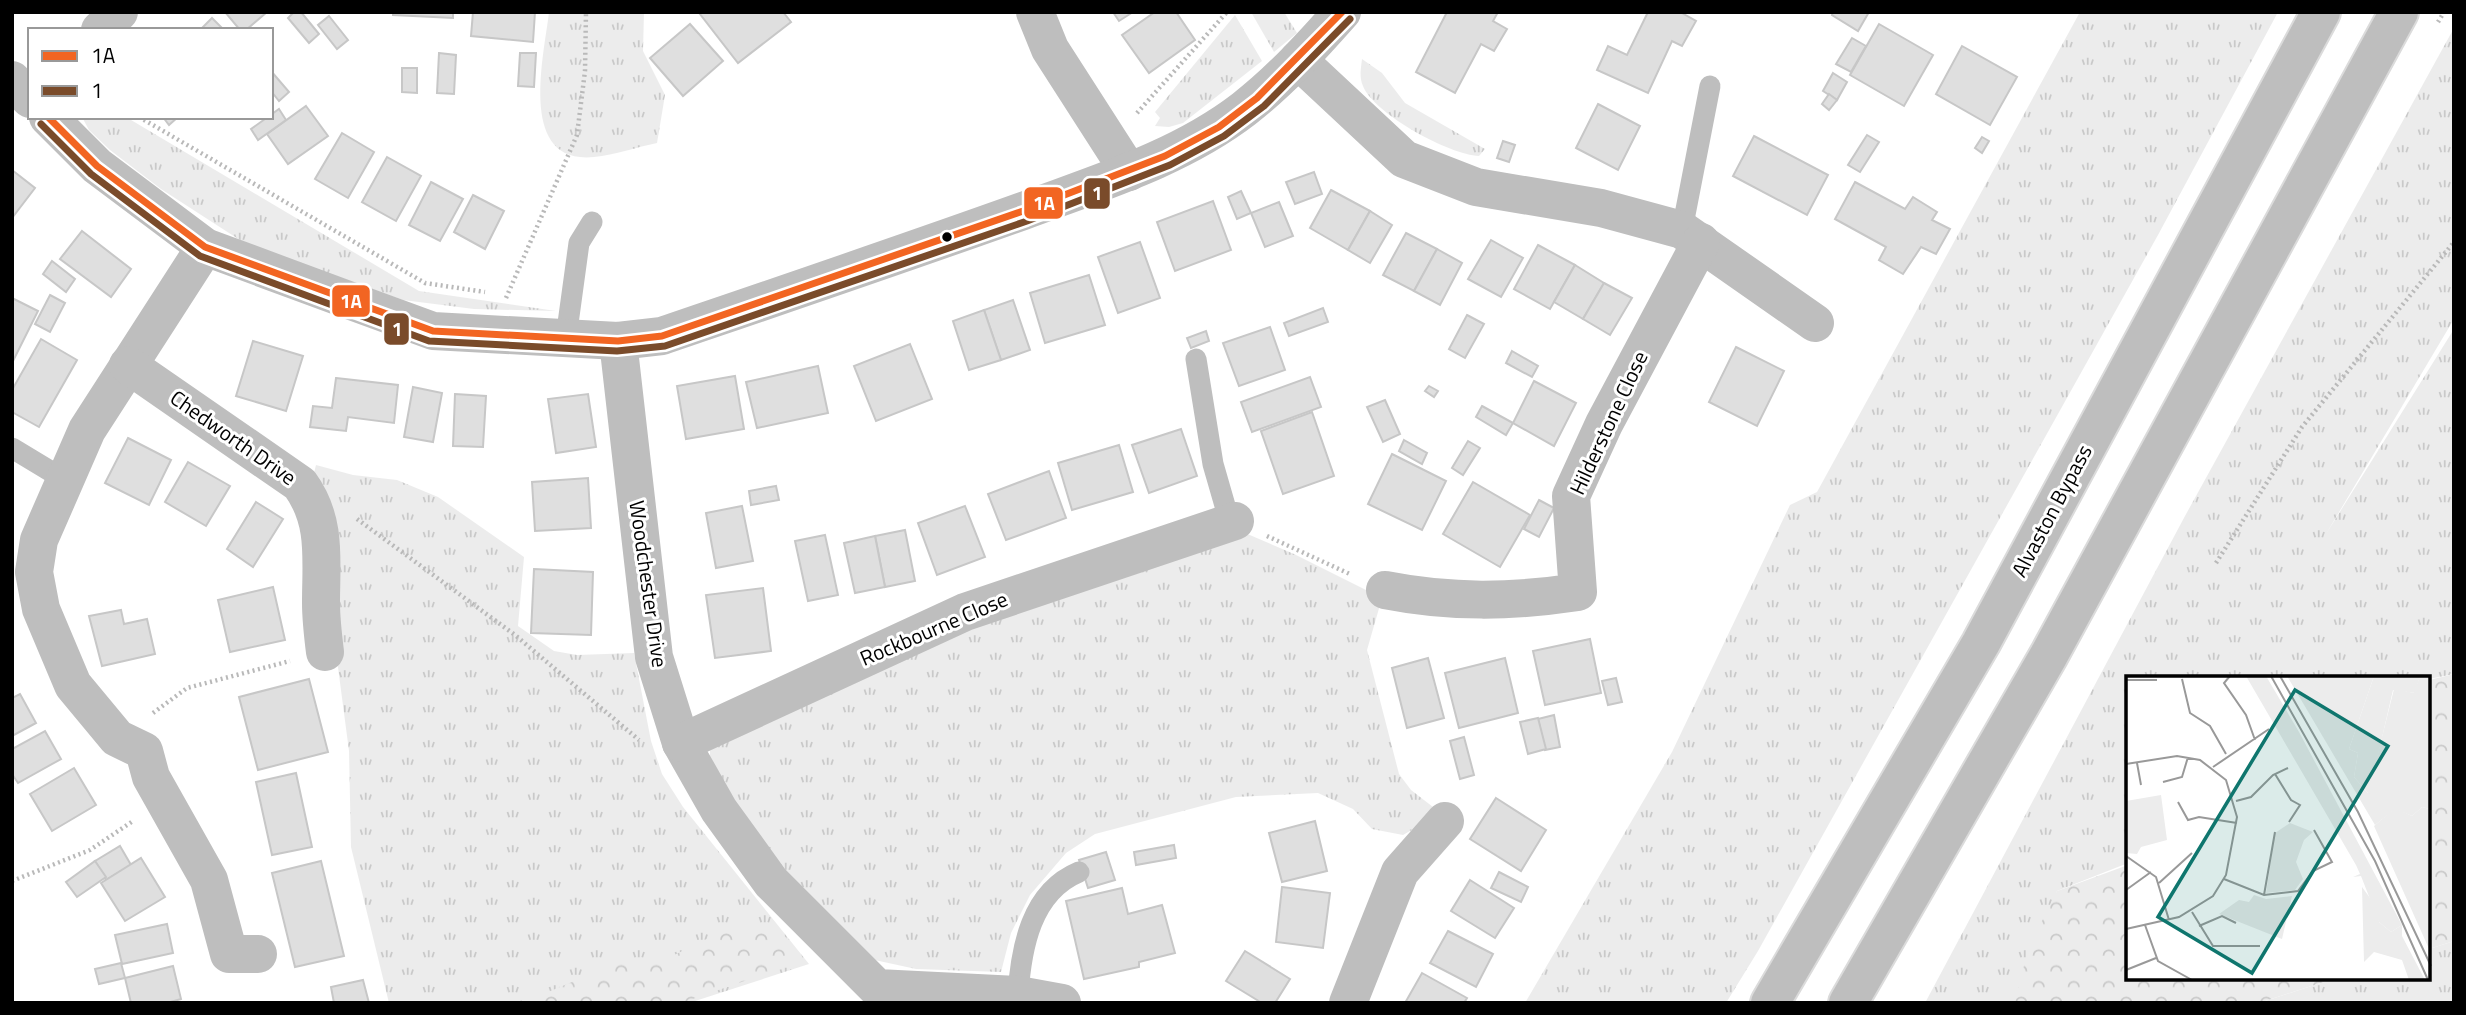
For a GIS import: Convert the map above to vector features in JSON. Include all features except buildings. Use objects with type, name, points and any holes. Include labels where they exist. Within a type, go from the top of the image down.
[{"type":"main road","points":[[102,28],[119,12]]},
{"type":"main road","points":[[1035,12],[1050,49],[1120,157]]},
{"type":"main road","points":[[51,119],[97,166],[205,247],[433,331],[490,334],[568,321],[618,341],[662,336],[943,240],[1120,157],[1176,151],[1244,109],[1298,60],[1342,12]]},
{"type":"main road","name":"Alvaston Bypass","points":[[1770,1003],[1980,643],[2322,12]]},
{"type":"main road","points":[[1848,1003],[2049,655],[2399,12]]},
{"type":"main road","points":[[1298,60],[1404,159],[1476,187],[1601,208],[1692,236],[1815,323]]},
{"type":"main road","name":"Hilderstone Close","points":[[1385,590],[1437,600],[1483,601],[1533,599],[1578,592],[1570,496],[1692,236]]},
{"type":"main road","points":[[205,247],[87,430],[39,540],[34,572],[41,609],[73,685],[117,738],[144,751],[151,777],[209,880],[229,954],[258,954]]},
{"type":"main road","name":"Woodchester Drive","points":[[618,341],[654,657],[684,748],[719,810],[771,882],[877,988],[1018,995],[1062,1003]]},
{"type":"main road","name":"Chedworth Drive","points":[[128,365],[300,484],[312,501],[322,532],[321,606],[324,652]]},
{"type":"main road","name":"Rockbourne Close","points":[[684,748],[965,612],[1232,522]]},
{"type":"main road","points":[[1348,1003],[1400,872],[1445,821]]},
{"type":"lane","points":[[1692,236],[1710,86]]},
{"type":"lane","points":[[568,321],[579,243],[592,222]]},
{"type":"lane","points":[[1196,359],[1213,464],[1232,522]]},
{"type":"lane","points":[[12,448],[65,480]]},
{"type":"lane","points":[[1018,995],[1020,962],[1030,926],[1043,901],[1064,878],[1079,872]]},
{"type":"path","points":[[490,334],[577,135],[585,71],[586,12]]},
{"type":"path","points":[[1120,157],[1227,12]]},
{"type":"path","points":[[142,119],[425,283],[507,295],[568,321]]},
{"type":"path","points":[[2216,563],[2302,427],[2454,242]]},
{"type":"path","points":[[352,515],[515,635],[661,759],[684,748]]},
{"type":"path","points":[[1232,522],[1385,590]]},
{"type":"path","points":[[130,744],[141,725],[187,688],[324,652]]},
{"type":"path","points":[[12,881],[90,850],[166,800]]},
{"type":"green space","points":[[549,12],[644,12],[643,51],[665,95],[657,143],[594,157],[570,155],[554,144],[545,126],[541,104],[543,54]]},
{"type":"green space","points":[[1251,12],[1284,12],[1297,33],[1274,52]]},
{"type":"green space","points":[[2080,12],[2278,12],[2158,235],[1758,951],[1726,1003],[1525,1003],[1672,752],[1790,505],[1817,492]]},
{"type":"green space","points":[[1235,15],[1262,61],[1183,123],[1169,127],[1155,126],[1160,118],[1155,112]]},
{"type":"green space","points":[[2454,28],[2454,319],[2326,534],[2454,329],[2454,674],[2431,679],[2431,676],[2126,676],[2126,864],[2057,891],[2022,1003],[1925,1003],[2185,516]]},
{"type":"green space","points":[[1362,59],[1382,73],[1405,103],[1485,149],[1479,156],[1450,149],[1397,120],[1370,97],[1363,86]]},
{"type":"green space","points":[[83,119],[129,119],[419,291],[556,311],[474,309],[403,300],[246,244],[161,189],[110,150],[89,130]]},
{"type":"green space","points":[[316,465],[353,475],[397,480],[438,497],[524,557],[518,626],[554,651],[577,655],[634,653],[651,741],[662,774],[683,807],[809,964],[689,1003],[389,1003],[351,847],[349,751],[313,477]]},
{"type":"green space","points":[[1231,527],[1294,554],[1382,598],[1367,650],[1399,774],[1411,790],[1433,807],[1424,823],[1403,835],[1372,829],[1353,809],[1318,793],[1236,797],[1095,834],[1066,853],[1030,895],[1011,933],[1001,972],[916,969],[870,959],[798,890],[710,768],[710,747],[965,617]]},
{"type":"green space","points":[[2454,674],[2454,941],[2431,948],[2431,680]]},
{"type":"green space","points":[[2126,866],[2126,980],[2330,980],[2259,1003],[2015,1003],[2028,949],[2057,891]]},
{"type":"green space","points":[[771,927],[790,941],[795,951],[796,963],[681,1003],[511,1003],[536,997],[627,959],[662,961],[719,933]]},
{"type":"green space","points":[[2454,941],[2454,1003],[2259,1003],[2330,980],[2431,980],[2431,948]]},
{"type":"transit line","name":"1A","points":[[50,119],[97,166],[205,247],[433,331],[618,341],[662,336],[1023,211],[1165,156],[1219,127],[1257,98],[1342,12]]},
{"type":"transit line","name":"1","points":[[41,124],[91,174],[200,256],[429,341],[617,351],[665,346],[1027,221],[1170,165],[1224,136],[1264,106],[1350,19]]}]
